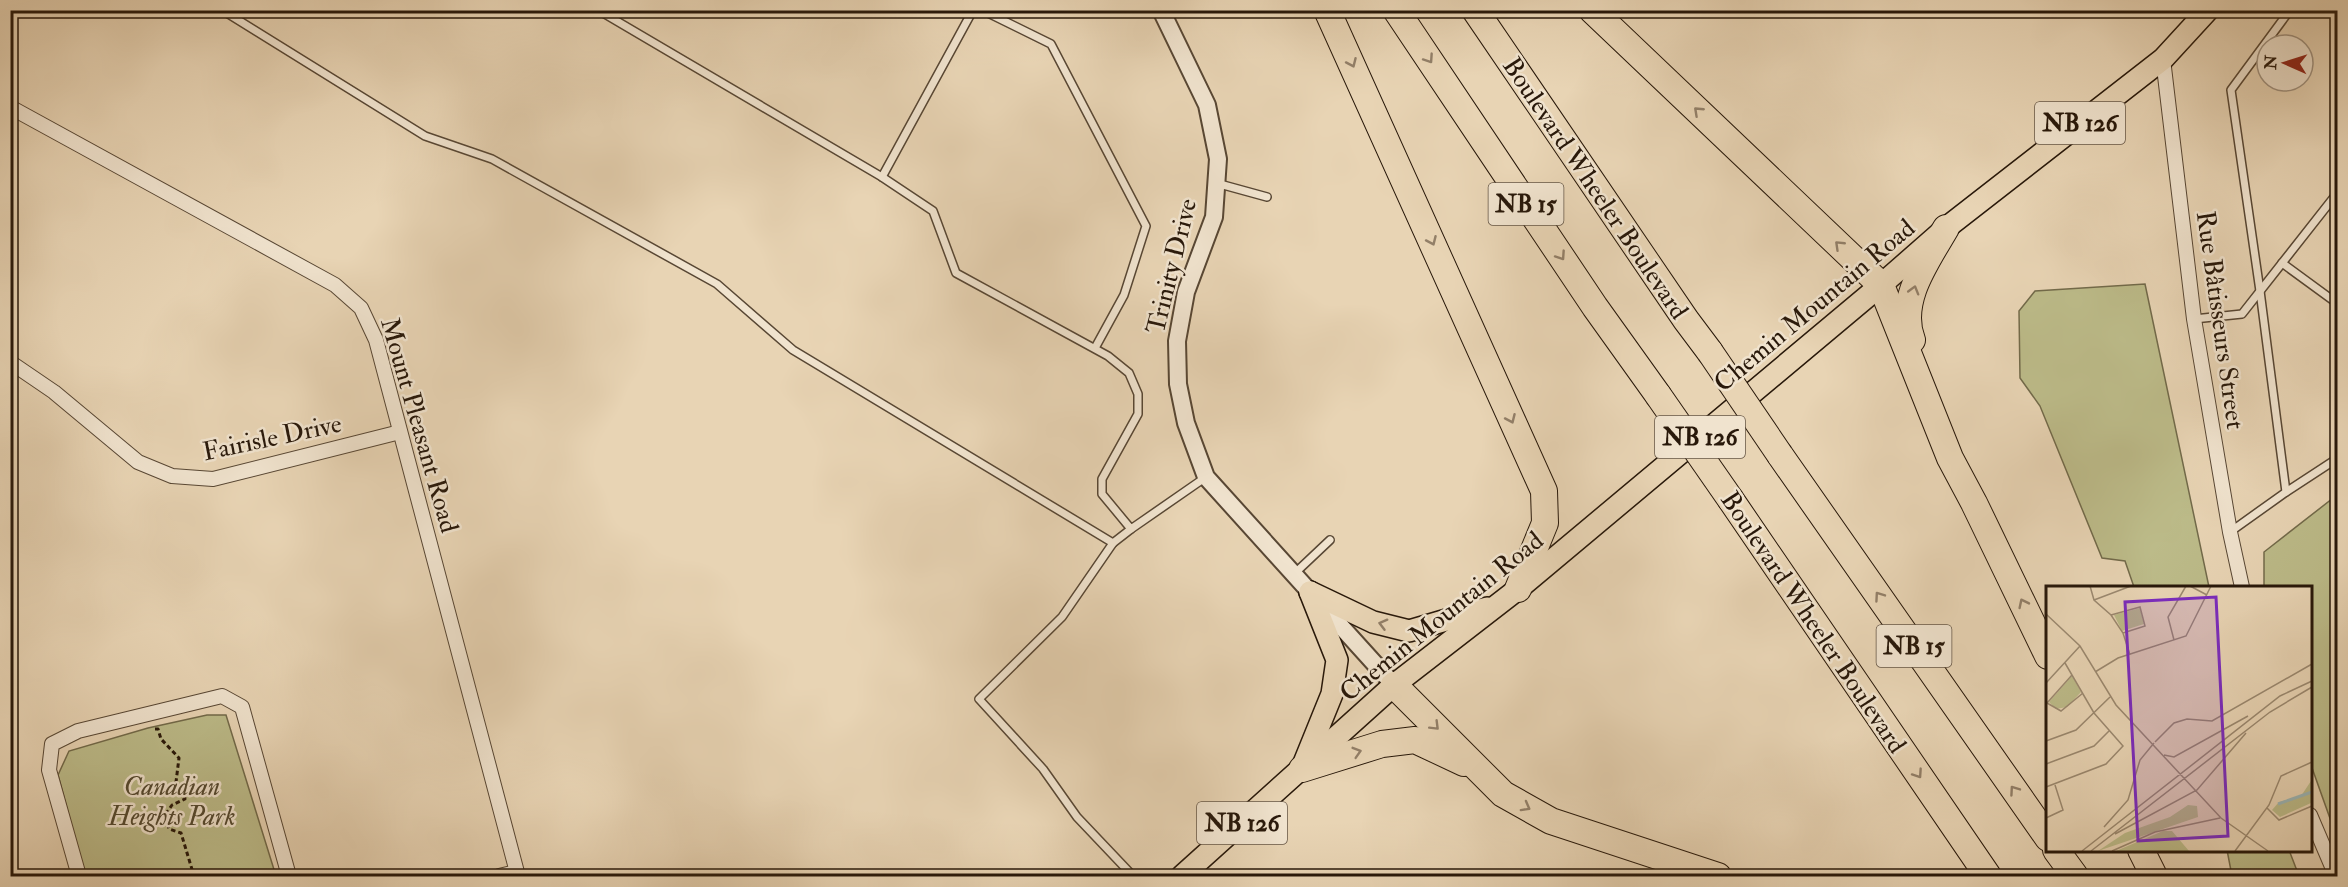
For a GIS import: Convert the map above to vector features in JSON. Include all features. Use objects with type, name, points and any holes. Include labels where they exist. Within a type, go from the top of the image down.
[{"type":"highway","points":[[1327,10],[1544,491],[1545,523],[1509,596]]},
{"type":"highway","name":"Boulevard Wheeler Boulevard","points":[[1396,10],[1595,307],[1731,500],[1988,876]]},
{"type":"highway","name":"Boulevard Wheeler Boulevard","points":[[1475,10],[1686,320],[2046,835]]},
{"type":"highway","points":[[1592,10],[1881,285],[1950,458],[2046,652]]},
{"type":"highway","points":[[1946,228],[1915,283],[1909,309],[1908,329],[1974,503]]},
{"type":"highway","points":[[1394,685],[1503,794],[1551,821],[1718,876]]},
{"type":"highway","points":[[1302,769],[1382,744],[1415,740],[1480,771]]},
{"type":"highway","points":[[2057,851],[2075,876]]},
{"type":"highway","points":[[2142,851],[2154,876]]},
{"type":"main road","name":"Chemin Mountain Road","points":[[1182,876],[1394,685],[1509,596],[1946,228],[2163,58],[2208,10]]},
{"type":"main road","points":[[1310,592],[1373,622],[1409,631],[1509,596]]},
{"type":"main road","points":[[1302,769],[1332,694],[1337,660],[1310,592]]},
{"type":"street","name":"Trinity Drive","points":[[1161,10],[1207,105],[1218,159],[1214,218],[1186,292],[1177,341],[1178,384],[1186,423],[1206,477],[1394,685]]},
{"type":"street","name":"Rue Bâtisseurs Street","points":[[2163,58],[2194,319],[2230,532],[2242,586]]},
{"type":"street","name":"Mount Pleasant Road","points":[[10,107],[335,285],[361,308],[376,340],[517,874]]},
{"type":"street","name":"Fairisle Drive","points":[[10,362],[54,392],[138,462],[172,476],[213,479],[400,432]]},
{"type":"street","points":[[79,876],[49,770],[52,744],[78,731],[222,696],[242,707],[289,876]]},
{"type":"street","points":[[2312,819],[2337,876]]},
{"type":"street","points":[[499,876],[517,874]]},
{"type":"lane","points":[[222,10],[425,136],[492,159],[717,284],[793,350],[1113,543]]},
{"type":"lane","points":[[598,10],[882,177],[933,211],[956,273],[1095,348],[1129,373],[1138,394],[1138,414],[1102,479],[1102,494],[1131,529]]},
{"type":"lane","points":[[882,177],[973,10]]},
{"type":"lane","points":[[982,10],[1052,44],[1146,226],[1124,295],[1095,348]]},
{"type":"lane","points":[[2286,492],[2231,90],[2290,10]]},
{"type":"lane","points":[[1216,183],[1267,197]]},
{"type":"lane","points":[[2194,319],[2242,314],[2337,192]]},
{"type":"lane","points":[[2282,263],[2337,304]]},
{"type":"lane","points":[[2230,532],[2337,458]]},
{"type":"lane","points":[[1133,876],[1077,817],[1043,769],[980,699],[1062,617],[1113,543],[1206,477]]},
{"type":"lane","points":[[1294,574],[1330,540]]},
{"type":"path","points":[[151,714],[148,728],[158,729],[162,739],[179,758],[176,782],[183,788],[185,799],[172,805],[165,815],[169,829],[181,833],[194,876]]},
{"type":"green space","points":[[2145,284],[2209,586],[2134,586],[2125,561],[2102,558],[2040,406],[2020,378],[2019,311],[2035,291]]},
{"type":"green space","points":[[2337,495],[2337,838],[2312,768],[2312,586],[2264,586],[2264,552]]},
{"type":"green space","name":"Canadian Heights Park","points":[[207,715],[226,715],[276,876],[85,876],[58,775],[69,751],[148,728]]},
{"type":"green space","points":[[2227,851],[2289,851],[2299,876],[2232,876]]}]
